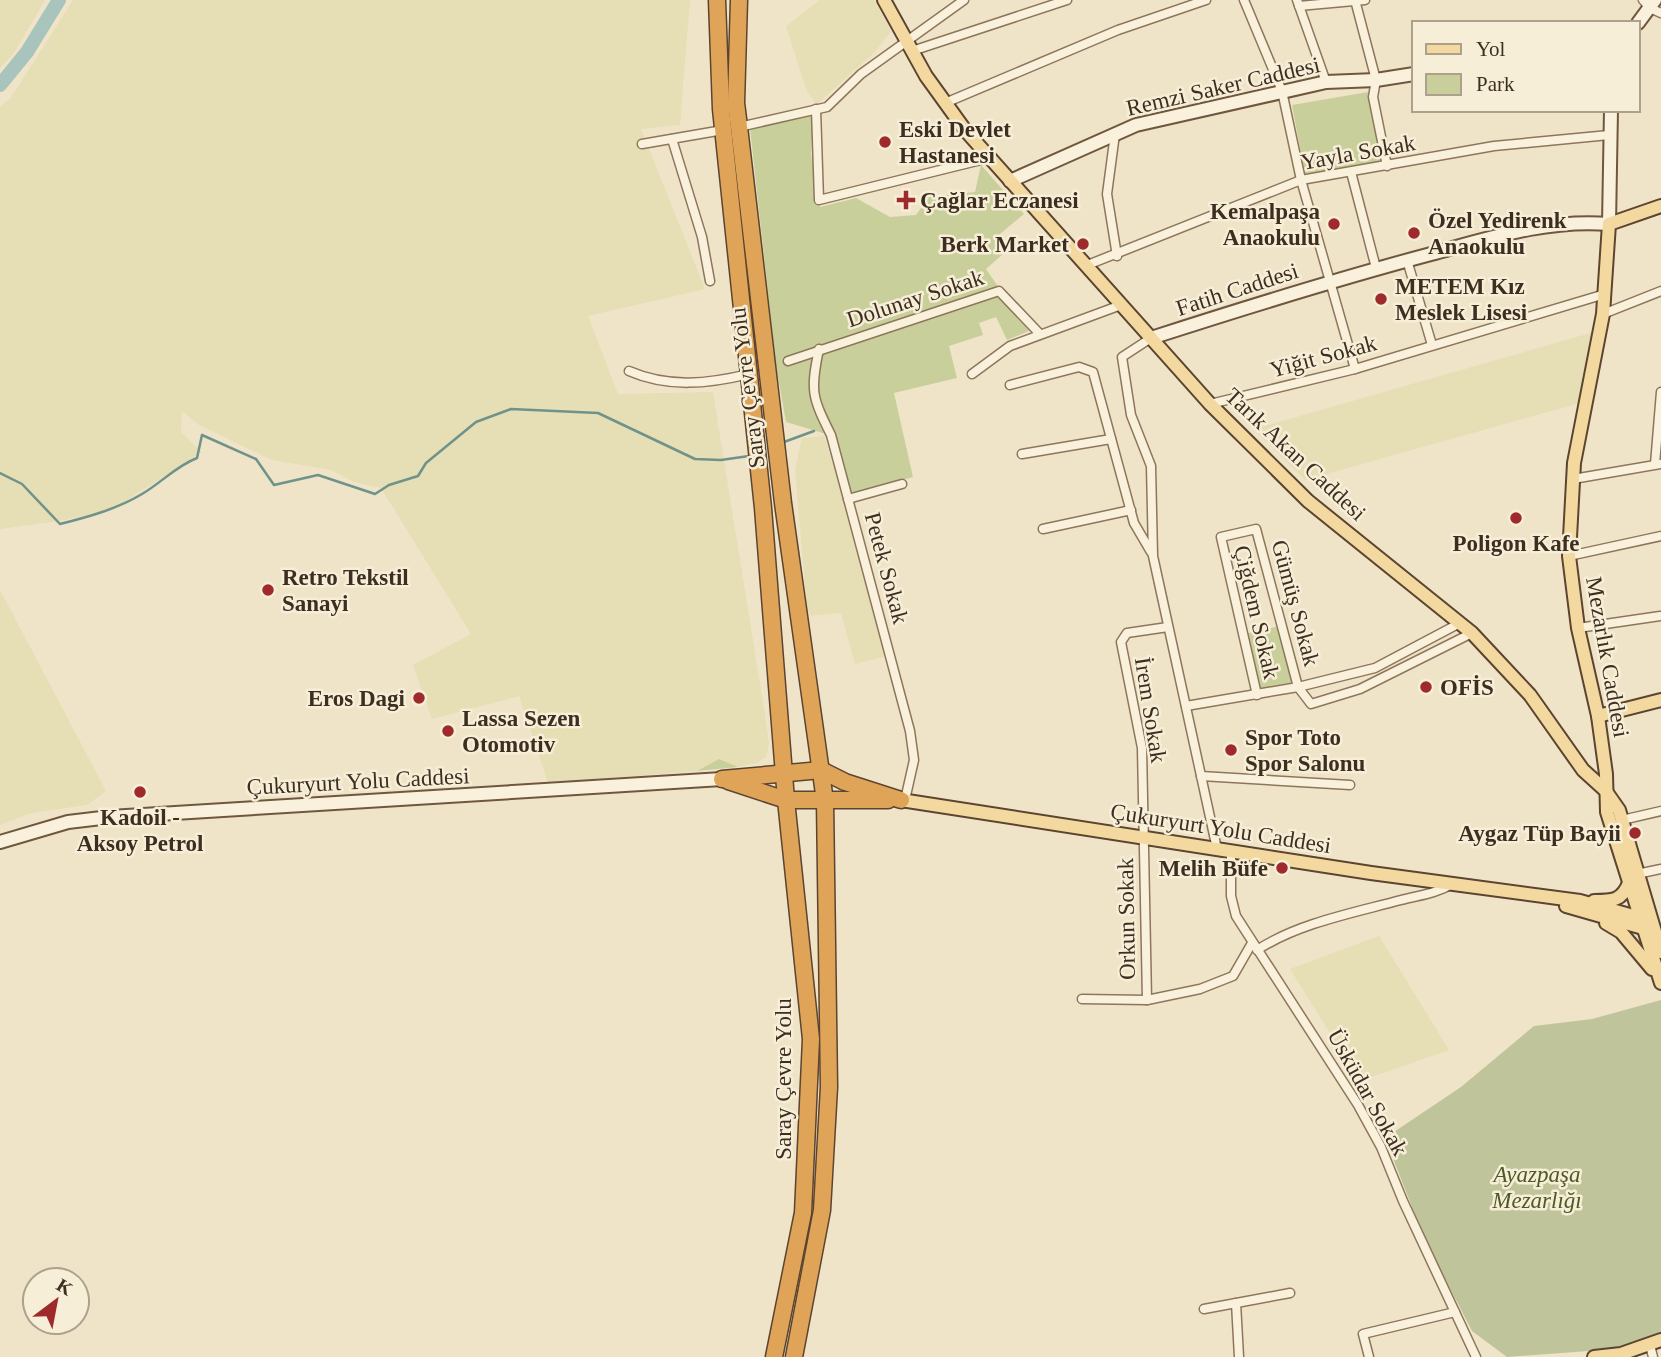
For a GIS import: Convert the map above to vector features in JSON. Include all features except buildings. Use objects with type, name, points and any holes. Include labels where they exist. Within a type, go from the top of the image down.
[{"type":"highway","name":"Saray Çevre Yolu","points":[[717,0],[731,129],[825,801],[829,1087],[822,1210],[794,1357]]},
{"type":"highway","name":"Saray Çevre Yolu","points":[[739,0],[736,103],[731,129],[786,800],[811,1039],[803,1213],[774,1357]]},
{"type":"highway","points":[[722,779],[785,771],[821,770],[845,782],[903,800]]},
{"type":"highway","points":[[722,779],[786,800],[903,800]]},
{"type":"main road","name":"Tarık Akan Caddesi","points":[[884,0],[945,103],[989,158],[1210,404],[1308,501],[1472,633],[1530,695],[1583,770],[1605,790]]},
{"type":"main road","name":"Fatih Caddesi","points":[[1609,224],[1661,206]]},
{"type":"main road","name":"Mezarlık Caddesi","points":[[1609,224],[1603,314],[1573,479],[1569,556],[1578,628],[1598,716],[1606,775],[1605,790],[1622,820],[1633,878]]},
{"type":"main road","points":[[1598,716],[1661,700]]},
{"type":"main road","points":[[1605,790],[1607,812],[1661,952]]},
{"type":"main road","name":"Çukuryurt Yolu Caddesi","points":[[903,800],[1535,897],[1580,901],[1617,900],[1625,894],[1633,878]]},
{"type":"main road","name":"Çukuryurt Yolu Caddesi","points":[[1535,897],[1591,914],[1652,924]]},
{"type":"main road","name":"Çukuryurt Yolu Caddesi","points":[[1580,901],[1652,924]]},
{"type":"main road","name":"Çukuryurt Yolu Caddesi","points":[[1591,914],[1621,932],[1644,957],[1661,983]]},
{"type":"main road","points":[[1652,924],[1661,983]]},
{"type":"main road","points":[[1594,1357],[1622,1355],[1655,1347]]},
{"type":"street","points":[[642,144],[731,129],[816,110],[834,102],[861,74],[909,46],[964,0]]},
{"type":"street","points":[[909,46],[1067,0]]},
{"type":"street","points":[[945,103],[1118,30],[1206,0]]},
{"type":"street","points":[[1244,0],[1282,91],[1301,180],[1355,369]]},
{"type":"street","points":[[1326,82],[1298,3],[1359,0],[1376,80],[1373,97],[1387,166]]},
{"type":"street","points":[[1640,21],[1652,5]]},
{"type":"street","name":"Remzi Saker Caddesi","points":[[1010,181],[1136,125],[1326,82],[1376,80],[1412,74]]},
{"type":"street","points":[[816,110],[819,200],[989,158]]},
{"type":"street","name":"Mezarlık Caddesi","points":[[1609,224],[1611,112]]},
{"type":"street","points":[[1115,134],[1107,194],[1117,256]]},
{"type":"street","name":"Yayla Sokak","points":[[1086,266],[1117,256],[1301,180],[1494,146],[1609,135]]},
{"type":"street","points":[[673,139],[702,237],[710,281]]},
{"type":"street","points":[[1351,172],[1376,268]]},
{"type":"street","name":"Fatih Caddesi","points":[[1151,338],[1331,280],[1529,228],[1585,222],[1609,224]]},
{"type":"street","points":[[1408,260],[1432,345]]},
{"type":"street","name":"Dolunay Sokak","points":[[788,361],[999,290],[1039,333]]},
{"type":"street","points":[[1603,314],[1661,291]]},
{"type":"street","name":"Yiğit Sokak","points":[[1210,404],[1355,369],[1605,294]]},
{"type":"street","points":[[972,374],[1010,346],[1039,333],[1121,305]]},
{"type":"street","points":[[1151,338],[1122,356],[1130,415],[1151,466],[1153,556],[1217,849]]},
{"type":"street","name":"Petek Sokak","points":[[818,349],[811,383],[818,409],[831,435],[910,731],[914,760],[903,800]]},
{"type":"street","points":[[1010,385],[1079,367],[1093,372],[1134,523],[1153,556]]},
{"type":"street","points":[[629,371],[652,382],[674,383],[719,381],[749,373]]},
{"type":"street","points":[[1573,479],[1658,464],[1661,392]]},
{"type":"street","points":[[1022,454],[1111,439]]},
{"type":"street","points":[[848,499],[902,484]]},
{"type":"street","points":[[1044,529],[1130,510]]},
{"type":"street","name":"Gümüş Sokak","points":[[1221,537],[1256,529],[1298,687]]},
{"type":"street","points":[[1569,556],[1661,536]]},
{"type":"street","name":"Çiğdem Sokak","points":[[1221,537],[1257,695]]},
{"type":"street","points":[[1578,628],[1661,617]]},
{"type":"street","points":[[1186,706],[1298,687],[1375,668],[1460,623]]},
{"type":"street","name":"İrem Sokak","points":[[1143,837],[1142,748],[1121,642],[1127,633],[1168,627]]},
{"type":"street","points":[[1298,687],[1311,704],[1354,691],[1472,633]]},
{"type":"street","points":[[1349,675],[1354,691]]},
{"type":"street","points":[[1201,776],[1349,785]]},
{"type":"street","name":"Çukuryurt Yolu Caddesi","points":[[0,842],[68,822],[110,817],[722,779]]},
{"type":"street","points":[[1622,820],[1661,811]]},
{"type":"street","name":"Orkun Sokak","points":[[1143,837],[1147,1000]]},
{"type":"street","name":"Üsküdar Sokak","points":[[1231,851],[1231,896],[1236,916],[1358,1105],[1381,1147],[1476,1357]]},
{"type":"street","points":[[1633,878],[1661,869]]},
{"type":"street","points":[[1082,999],[1147,1000],[1200,989],[1233,976],[1255,946],[1367,909],[1434,894],[1452,884]]},
{"type":"street","points":[[1204,1309],[1290,1293]]},
{"type":"street","points":[[1236,1304],[1240,1357]]},
{"type":"street","points":[[1369,1357],[1363,1334],[1455,1312]]},
{"type":"shaded area","points":[[0,0],[45,0],[14,53],[0,68]]},
{"type":"shaded area","points":[[73,0],[690,0],[680,125],[641,129],[705,289],[588,316],[618,394],[713,392],[765,715],[769,744],[766,757],[757,763],[738,767],[719,759],[697,771],[548,783],[519,696],[432,719],[413,665],[471,634],[381,488],[354,482],[331,470],[272,460],[199,425],[182,411],[181,432],[202,452],[113,509],[60,521],[0,529],[0,106],[10,99]]},
{"type":"shaded area","points":[[820,0],[874,0],[891,31],[875,52],[816,105],[806,89],[786,26]]},
{"type":"shaded area","points":[[1594,332],[1583,402],[1305,480],[1254,429]]},
{"type":"shaded area","points":[[824,436],[856,537],[887,656],[855,664],[841,613],[811,616],[807,609],[795,469],[802,438]]},
{"type":"shaded area","points":[[0,590],[106,791],[87,805],[31,813],[0,825]]},
{"type":"shaded area","points":[[1379,936],[1449,1050],[1360,1081],[1290,969]]},
{"type":"green space","points":[[1368,92],[1381,161],[1305,174],[1292,105]]},
{"type":"green space","points":[[813,114],[811,154],[820,207],[856,198],[890,217],[916,215],[929,197],[975,192],[981,165],[1024,214],[1000,234],[1010,248],[986,269],[1029,331],[1007,340],[996,317],[979,323],[983,335],[949,346],[957,378],[894,393],[913,477],[855,493],[850,491],[826,434],[786,422],[776,366],[750,128]]},
{"type":"green space","points":[[1280,626],[1294,682],[1258,689],[1245,634]]},
{"type":"green space","points":[[719,759],[738,767],[697,771]]},
{"type":"green space","name":"Ayazpaşa Mezarlığı","points":[[1661,1000],[1661,1333],[1630,1348],[1507,1357],[1472,1331],[1425,1240],[1385,1138],[1461,1087],[1534,1026],[1592,1019]]},
{"type":"waterway","points":[[0,85],[27,52],[59,0]]},
{"type":"waterway","points":[[0,473],[22,484],[60,524],[112,508],[142,494],[182,465],[197,458],[202,435],[256,459],[274,485],[318,475],[375,494],[389,485],[418,476],[426,463],[476,422],[511,409],[598,413],[695,459],[721,460],[749,456]]},
{"type":"waterway","points":[[784,442],[814,431]]},
{"type":"place","name":"Eski Devlet Hastanesi","points":[[885,142]]},
{"type":"place","name":"Çağlar Eczanesi","points":[[906,200]]},
{"type":"place","name":"Kemalpaşa Anaokulu","points":[[1334,224]]},
{"type":"place","name":"Özel Yedirenk Anaokulu","points":[[1414,233]]},
{"type":"place","name":"Berk Market","points":[[1083,244]]},
{"type":"place","name":"METEM Kız Meslek Lisesi","points":[[1381,299]]},
{"type":"place","name":"Poligon Kafe","points":[[1516,518]]},
{"type":"place","name":"Retro Tekstil Sanayi","points":[[268,590]]},
{"type":"place","name":"OFİS","points":[[1426,687]]},
{"type":"place","name":"Eros Dagi","points":[[419,698]]},
{"type":"place","name":"Lassa Sezen Otomotiv","points":[[448,731]]},
{"type":"place","name":"Spor Toto Spor Salonu","points":[[1231,750]]},
{"type":"place","name":"Kadoil - Aksoy Petrol","points":[[140,792]]},
{"type":"place","name":"Aygaz Tüp Bayii","points":[[1635,833]]},
{"type":"place","name":"Melih Büfe","points":[[1282,868]]}]
